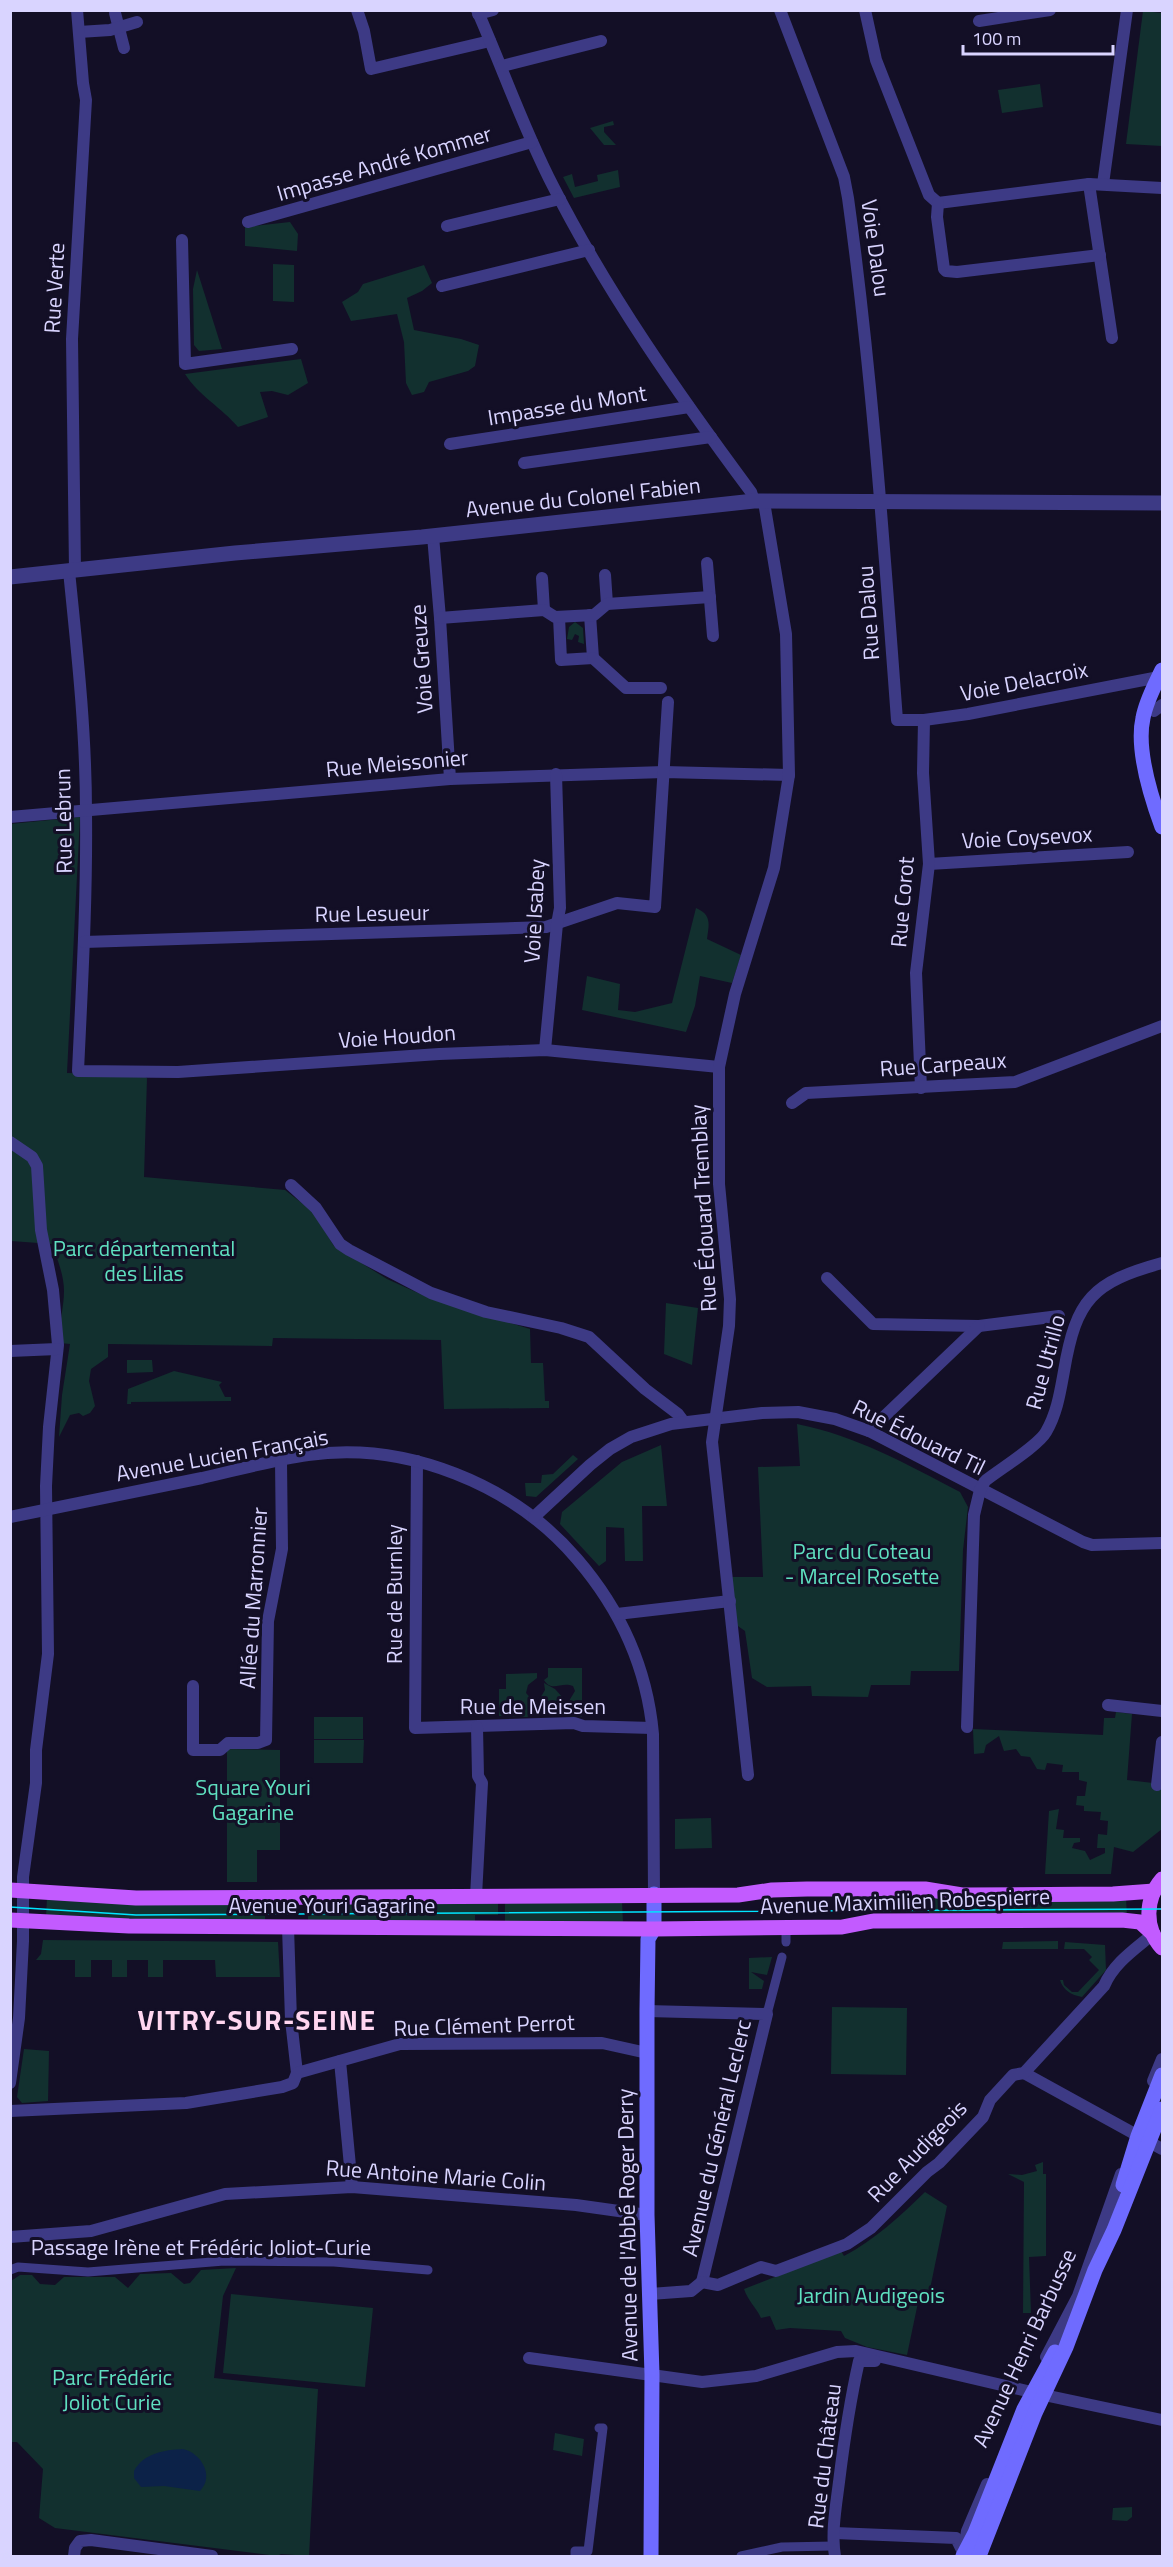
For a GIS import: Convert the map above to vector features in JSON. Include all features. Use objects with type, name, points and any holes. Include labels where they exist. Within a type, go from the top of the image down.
[{"type":"main road","points":[[1161,680],[1158,708],[1150,729],[1151,756],[1162,797]]},
{"type":"main road","points":[[1161,680],[1148,700],[1141,736],[1142,755],[1162,827]]},
{"type":"main road","points":[[1158,1885],[1149,1910],[1153,1934],[1162,1948]]},
{"type":"main road","name":"Avenue Maximilien Robespierre","points":[[654,1894],[738,1895],[772,1890],[925,1889],[962,1895],[1113,1894],[1158,1885]]},
{"type":"main road","name":"Avenue Youri Gagarine","points":[[17,1891],[136,1898],[654,1894]]},
{"type":"main road","name":"Avenue de l'Abbé Roger Derry","points":[[651,2556],[652,2374],[647,2215],[647,2011],[648,1940],[654,1929],[654,1894]]},
{"type":"main road","name":"Avenue Maximilien Robespierre","points":[[654,1929],[842,1927],[885,1920],[1083,1919],[1140,1922],[1153,1934]]},
{"type":"main road","name":"Avenue Youri Gagarine","points":[[17,1920],[129,1926],[654,1929]]},
{"type":"main road","name":"Avenue Henri Barbusse","points":[[1146,2140],[1162,2075]]},
{"type":"main road","name":"Avenue Henri Barbusse","points":[[969,2556],[1035,2412],[1034,2393],[1076,2319],[1146,2140],[1162,2109]]},
{"type":"street","name":"Rue Verte","points":[[72,570],[72,339],[86,100],[77,10]]},
{"type":"street","points":[[357,10],[364,31],[371,69],[490,41]]},
{"type":"street","points":[[478,12],[493,10]]},
{"type":"street","name":"Voie Dalou","points":[[780,10],[844,177],[866,336],[882,502]]},
{"type":"street","points":[[865,10],[879,70],[929,195],[938,203],[1089,184],[1162,188]]},
{"type":"street","points":[[979,21],[1050,10]]},
{"type":"street","points":[[1104,184],[1127,10]]},
{"type":"street","name":"Rue Édouard Tremblay","points":[[478,12],[532,142],[560,199],[612,289],[689,407],[759,501],[786,634],[789,775],[774,868],[735,994],[719,1066],[719,1184],[730,1299],[729,1326],[712,1442],[748,1775]]},
{"type":"street","points":[[115,13],[124,48]]},
{"type":"street","points":[[79,32],[120,27],[137,22]]},
{"type":"street","points":[[502,66],[601,41]]},
{"type":"street","name":"Impasse André Kommer","points":[[248,222],[532,142]]},
{"type":"street","points":[[1089,184],[1112,338]]},
{"type":"street","points":[[447,226],[560,199]]},
{"type":"street","points":[[938,203],[936,217],[946,272],[1100,255]]},
{"type":"street","points":[[182,240],[184,364],[292,349]]},
{"type":"street","points":[[441,286],[590,250]]},
{"type":"street","name":"Impasse du Mont","points":[[450,444],[689,407]]},
{"type":"street","points":[[524,463],[711,437]]},
{"type":"street","name":"Avenue du Colonel Fabien","points":[[10,577],[433,536],[759,501],[1162,503]]},
{"type":"street","name":"Rue Dalou","points":[[882,502],[897,720]]},
{"type":"street","name":"Voie Greuze","points":[[433,536],[450,779]]},
{"type":"street","points":[[707,563],[712,636]]},
{"type":"street","name":"Rue Lebrun","points":[[72,570],[86,810],[84,942],[78,1071]]},
{"type":"street","points":[[605,575],[607,604]]},
{"type":"street","points":[[542,578],[544,610]]},
{"type":"street","points":[[440,618],[544,610],[559,617],[594,615],[607,604],[710,597]]},
{"type":"street","points":[[590,615],[593,658],[626,688],[661,688]]},
{"type":"street","points":[[559,617],[561,660],[593,658]]},
{"type":"street","name":"Voie Delacroix","points":[[897,720],[924,720],[968,714],[1161,680]]},
{"type":"street","points":[[664,772],[668,702]]},
{"type":"street","name":"Rue Corot","points":[[921,1088],[916,985],[929,864],[922,773],[924,720]]},
{"type":"street","name":"Rue Meissonier","points":[[10,818],[450,779],[664,772],[789,775]]},
{"type":"street","name":"Rue Lesueur","points":[[84,942],[439,933],[546,927],[617,903],[656,907],[664,772]]},
{"type":"street","name":"Voie Isabey","points":[[545,1050],[556,924],[560,908],[556,774]]},
{"type":"street","name":"Voie Coysevox","points":[[929,864],[1128,852]]},
{"type":"street","name":"Rue Carpeaux","points":[[792,1103],[806,1093],[1015,1082],[1162,1026]]},
{"type":"street","name":"Voie Houdon","points":[[78,1071],[178,1071],[439,1054],[545,1050],[719,1066]]},
{"type":"street","points":[[10,1142],[32,1157],[37,1166],[41,1230],[53,1290],[57,1349],[49,1427],[45,1509],[48,1654],[36,1750],[36,1783],[23,1877],[17,1891],[17,2039],[10,2083]]},
{"type":"street","points":[[291,1185],[316,1208],[340,1244],[431,1293],[486,1312],[561,1328],[589,1337],[645,1389],[678,1414],[684,1422]]},
{"type":"street","name":"Rue Utrillo","points":[[980,1490],[985,1481],[1044,1435],[1056,1412],[1074,1326],[1087,1302],[1098,1289],[1124,1274],[1162,1263]]},
{"type":"street","points":[[827,1278],[873,1324],[979,1326],[1059,1316]]},
{"type":"street","points":[[869,1431],[979,1326]]},
{"type":"street","points":[[10,1351],[57,1349]]},
{"type":"street","name":"Rue Édouard Til","points":[[534,1517],[610,1449],[651,1429],[684,1422],[762,1413],[798,1412],[835,1419],[869,1431],[1083,1542],[1092,1545],[1162,1543]]},
{"type":"street","name":"Avenue Lucien Français","points":[[10,1517],[308,1455],[367,1453],[417,1461],[437,1467],[479,1485],[534,1517],[561,1541],[596,1582],[617,1614],[640,1665],[652,1728],[654,1894]]},
{"type":"street","name":"Allée du Marronnier","points":[[193,1686],[193,1750],[220,1750],[228,1743],[258,1743],[266,1740],[268,1621],[282,1549],[281,1461]]},
{"type":"street","name":"Rue de Burnley","points":[[415,1728],[417,1461]]},
{"type":"street","points":[[967,1727],[974,1515],[980,1490]]},
{"type":"street","points":[[617,1614],[730,1601]]},
{"type":"street","points":[[1108,1705],[1162,1711]]},
{"type":"street","name":"Rue de Meissen","points":[[415,1728],[574,1723],[583,1726],[652,1728]]},
{"type":"street","points":[[476,1896],[482,1783],[478,1776],[477,1727]]},
{"type":"street","points":[[1157,1785],[1162,1742]]},
{"type":"street","points":[[288,1927],[291,2020],[297,2073]]},
{"type":"street","name":"Rue Audigeois","points":[[650,2294],[691,2290],[702,2282],[718,2285],[761,2267],[776,2271],[847,2244],[871,2228],[983,2117],[990,2100],[1013,2075],[1024,2073],[1104,1986],[1110,1973],[1124,1958],[1153,1934]]},
{"type":"street","points":[[767,2014],[782,1957]]},
{"type":"street","name":"Avenue du Général Leclerc","points":[[647,2011],[767,2014],[702,2282]]},
{"type":"street","name":"Rue Clément Perrot","points":[[10,2111],[186,2103],[290,2085],[297,2073],[400,2044],[602,2043],[647,2054]]},
{"type":"street","name":"Avenue Henri Barbusse","points":[[1034,2393],[1078,2296],[1109,2212],[1146,2140],[1162,2059]]},
{"type":"street","points":[[340,2061],[352,2187]]},
{"type":"street","points":[[1024,2073],[1146,2140]]},
{"type":"street","name":"Avenue Henri Barbusse","points":[[1146,2140],[1162,2123]]},
{"type":"street","name":"Rue Antoine Marie Colin","points":[[10,2237],[91,2231],[225,2194],[352,2187],[576,2205],[647,2215]]},
{"type":"street","name":"Passage Irène et Frédéric Joliot-Curie","points":[[10,2270],[18,2267],[88,2272],[224,2262],[334,2262],[428,2270]]},
{"type":"street","points":[[529,2358],[702,2382],[744,2378],[855,2354]]},
{"type":"street","name":"Rue du Château","points":[[834,2551],[855,2354],[884,2363],[893,2360],[1162,2420]]},
{"type":"street","points":[[575,2556],[575,2551],[588,2551],[603,2428],[599,2427]]},
{"type":"street","points":[[835,2533],[956,2538],[969,2556]]},
{"type":"street","points":[[74,2556],[75,2548],[80,2541],[166,2554],[212,2556]]},
{"type":"street","points":[[742,2556],[782,2547],[834,2551]]},
{"type":"green space","points":[[1143,11],[1162,13],[1162,146],[1126,144]]},
{"type":"green space","points":[[1040,84],[1043,107],[1002,113],[998,90]]},
{"type":"green space","points":[[613,121],[614,125],[604,127],[604,132],[616,145],[604,145],[590,128]]},
{"type":"green space","points":[[618,170],[620,187],[574,198],[563,177],[572,174],[575,187],[598,181],[597,175]]},
{"type":"green space","points":[[290,222],[298,234],[297,251],[245,246],[245,227]]},
{"type":"green space","points":[[273,264],[294,265],[294,302],[273,301]]},
{"type":"green space","points":[[424,265],[432,283],[407,298],[414,330],[479,345],[475,366],[468,371],[429,382],[424,392],[412,395],[406,383],[404,342],[397,314],[351,321],[342,302],[358,292],[363,284]]},
{"type":"green space","points":[[197,270],[222,349],[199,351],[194,345],[193,289]]},
{"type":"green space","points":[[301,359],[308,383],[288,395],[272,391],[260,392],[268,417],[238,427],[190,382],[185,374]]},
{"type":"green space","points":[[575,622],[583,628],[584,644],[578,642],[579,636],[575,634],[572,640],[567,639],[569,627]]},
{"type":"green space","name":"Parc départemental des Lilas","points":[[80,817],[67,1073],[141,1074],[147,1078],[144,1177],[285,1190],[312,1211],[334,1246],[387,1279],[427,1297],[530,1329],[531,1363],[543,1363],[545,1401],[549,1401],[549,1408],[444,1409],[441,1340],[273,1338],[272,1346],[108,1344],[108,1357],[91,1369],[89,1381],[95,1406],[90,1413],[83,1416],[79,1413],[70,1415],[59,1437],[62,1395],[70,1344],[60,1343],[64,1291],[62,1273],[52,1244],[11,1241],[10,824]]},
{"type":"green space","points":[[696,908],[707,917],[709,924],[707,939],[741,955],[732,983],[700,976],[695,1006],[686,1032],[582,1010],[587,976],[620,984],[618,1010],[635,1012],[672,1003]]},
{"type":"green space","points":[[666,1303],[698,1308],[692,1365],[664,1354]]},
{"type":"green space","points":[[127,1360],[152,1360],[153,1372],[127,1373]]},
{"type":"green space","points":[[174,1371],[222,1382],[219,1385],[225,1397],[231,1397],[231,1401],[131,1402],[127,1404],[128,1389]]},
{"type":"green space","name":"Parc du Coteau - Marcel Rosette","points":[[797,1424],[861,1443],[960,1492],[968,1507],[963,1550],[959,1671],[911,1671],[910,1685],[871,1685],[868,1697],[812,1696],[811,1686],[767,1687],[752,1678],[745,1631],[735,1624],[732,1577],[763,1577],[758,1467],[800,1466]]},
{"type":"green space","points":[[661,1445],[667,1506],[642,1506],[643,1561],[625,1561],[624,1528],[606,1527],[606,1561],[599,1566],[560,1524],[562,1512],[622,1462]]},
{"type":"green space","points":[[573,1455],[578,1459],[536,1497],[526,1496],[525,1483],[541,1483],[542,1475],[553,1474]]},
{"type":"green space","points":[[548,1668],[582,1668],[582,1717],[546,1715],[549,1705],[569,1701],[575,1691],[573,1686],[569,1685],[550,1686],[547,1684],[544,1680],[548,1677]]},
{"type":"green space","points":[[537,1673],[537,1678],[528,1685],[526,1693],[537,1705],[536,1712],[527,1717],[499,1716],[499,1689],[506,1689],[506,1674]]},
{"type":"green space","points":[[544,1683],[555,1689],[564,1699],[542,1705],[539,1700],[545,1690]]},
{"type":"green space","points":[[1116,1712],[1132,1714],[1127,1780],[1162,1784],[1162,1829],[1133,1852],[1114,1847],[1111,1874],[1045,1874],[1049,1811],[1059,1809],[1056,1829],[1064,1830],[1063,1838],[1080,1838],[1080,1842],[1074,1843],[1072,1848],[1085,1851],[1090,1860],[1105,1853],[1105,1848],[1097,1848],[1098,1834],[1107,1835],[1108,1821],[1100,1820],[1101,1812],[1084,1811],[1084,1806],[1076,1805],[1077,1796],[1085,1796],[1087,1782],[1079,1780],[1079,1772],[1062,1772],[1063,1765],[1047,1763],[1045,1770],[1037,1769],[1030,1757],[1021,1756],[1016,1749],[1004,1751],[999,1736],[986,1745],[984,1753],[974,1754],[973,1729],[1103,1735],[1104,1718],[1115,1718]]},
{"type":"green space","points":[[314,1717],[363,1717],[363,1739],[314,1739]]},
{"type":"green space","points":[[314,1740],[364,1740],[363,1763],[314,1763]]},
{"type":"green space","name":"Square Youri Gagarine","points":[[227,1749],[280,1750],[280,1850],[257,1850],[257,1882],[227,1882]]},
{"type":"green space","points":[[711,1818],[712,1848],[675,1849],[675,1819]]},
{"type":"green space","points":[[929,1894],[1126,1898],[1127,1916],[929,1916]]},
{"type":"green space","points":[[47,1898],[265,1902],[265,1922],[46,1917]]},
{"type":"green space","points":[[498,1901],[498,1915],[475,1915],[475,1923],[308,1922],[308,1902]]},
{"type":"green space","points":[[505,1901],[622,1901],[623,1923],[505,1922]]},
{"type":"green space","points":[[43,1940],[278,1942],[280,1977],[216,1977],[215,1960],[163,1960],[163,1977],[148,1977],[148,1960],[127,1960],[127,1977],[112,1977],[112,1960],[91,1960],[91,1977],[75,1977],[75,1960],[36,1960],[41,1954]]},
{"type":"green space","points":[[1058,1941],[1058,1949],[1002,1949],[1003,1942]]},
{"type":"green space","points":[[1065,1942],[1105,1945],[1106,1970],[1082,1997],[1068,1991],[1060,1980],[1063,1980],[1064,1985],[1072,1992],[1078,1992],[1099,1970],[1089,1960],[1092,1957],[1084,1949],[1064,1949]]},
{"type":"green space","points":[[772,1957],[767,1975],[751,1972],[764,1981],[762,1989],[749,1989],[749,1958]]},
{"type":"green space","points":[[832,2007],[907,2008],[906,2075],[831,2074]]},
{"type":"green space","points":[[24,2049],[49,2051],[48,2101],[22,2103],[17,2097]]},
{"type":"green space","points":[[1043,2162],[1043,2174],[1046,2174],[1046,2256],[1029,2257],[1031,2313],[1023,2313],[1024,2182],[1008,2174],[1022,2175],[1037,2171],[1035,2165]]},
{"type":"green space","name":"Jardin Audigeois","points":[[925,2192],[947,2206],[929,2294],[920,2293],[907,2355],[867,2347],[845,2338],[841,2331],[790,2328],[776,2330],[770,2316],[761,2318],[744,2289],[841,2251],[844,2256],[877,2235]]},
{"type":"green space","name":"Parc Frédéric Joliot Curie","points":[[236,2268],[223,2296],[214,2378],[318,2389],[309,2556],[281,2554],[277,2556],[55,2528],[39,2518],[43,2469],[17,2442],[11,2442],[11,2281],[20,2275],[32,2275],[40,2284],[55,2285],[64,2277],[115,2277],[128,2288],[140,2274],[171,2273],[184,2284],[190,2283],[201,2270]]},
{"type":"green space","points":[[231,2294],[373,2308],[365,2387],[223,2373]]},
{"type":"green space","points":[[555,2433],[584,2439],[582,2456],[553,2450]]},
{"type":"green space","points":[[1132,2507],[1132,2517],[1127,2521],[1112,2520],[1113,2508]]},
{"type":"water","points":[[183,2449],[195,2455],[204,2466],[206,2479],[200,2491],[164,2486],[141,2487],[134,2478],[134,2471],[138,2465],[149,2456],[169,2450]]},
{"type":"tram line","points":[[10,1907],[136,1915],[1162,1909]]},
{"type":"district","name":"VITRY-SUR-SEINE","points":[[257,2019]]}]
